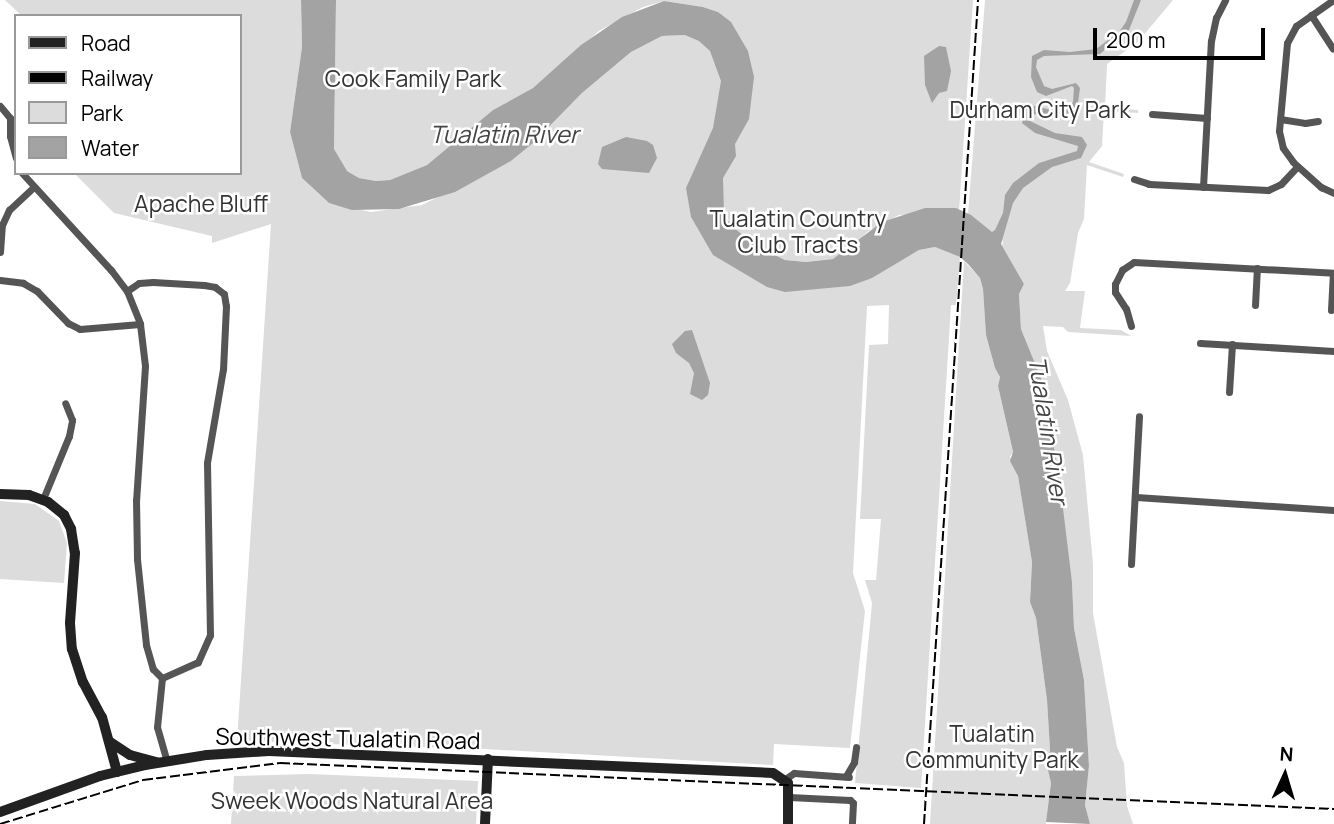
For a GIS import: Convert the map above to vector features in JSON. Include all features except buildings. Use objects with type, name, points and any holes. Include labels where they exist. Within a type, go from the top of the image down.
[{"type":"main road","points":[[0,494],[43,499],[64,515],[73,534],[72,649],[79,672],[98,709],[117,772]]},
{"type":"main road","points":[[110,742],[130,755],[162,762]]},
{"type":"main road","name":"Southwest Tualatin Road","points":[[0,812],[117,772],[162,762],[269,751],[766,772],[785,779]]},
{"type":"main road","points":[[485,824],[488,759]]},
{"type":"main road","points":[[785,779],[789,797],[788,824]]},
{"type":"street","points":[[1203,187],[1213,30],[1225,0]]},
{"type":"street","points":[[1333,0],[1296,26],[1285,48],[1280,119],[1281,143],[1297,166],[1321,187],[1334,193]]},
{"type":"street","points":[[1311,15],[1333,49]]},
{"type":"street","points":[[0,106],[10,118],[10,136],[14,151]]},
{"type":"street","points":[[1152,114],[1207,118]]},
{"type":"street","points":[[1280,119],[1305,123],[1318,121]]},
{"type":"street","points":[[0,132],[10,136]]},
{"type":"street","points":[[1134,179],[1149,184],[1268,190],[1281,184],[1297,166]]},
{"type":"street","points":[[23,175],[111,270],[127,291],[139,324],[145,366],[136,500],[137,559],[146,645],[153,669],[162,678]]},
{"type":"street","points":[[0,252],[2,225],[9,210],[33,188]]},
{"type":"street","points":[[1131,326],[1126,309],[1118,298],[1115,284],[1122,270],[1134,262],[1333,273],[1331,310]]},
{"type":"street","points":[[1255,305],[1257,268]]},
{"type":"street","points":[[0,280],[23,283],[37,291],[68,323],[80,329],[139,324]]},
{"type":"street","points":[[127,291],[139,283],[153,282],[215,286],[225,294],[223,369],[207,463],[210,635],[198,662],[162,678]]},
{"type":"street","points":[[1199,343],[1334,352]]},
{"type":"street","points":[[1228,392],[1231,344]]},
{"type":"street","points":[[43,499],[69,436],[72,420],[65,403]]},
{"type":"street","points":[[1131,564],[1139,416]]},
{"type":"street","points":[[1136,497],[1334,510]]},
{"type":"street","points":[[162,678],[157,727],[162,762]]},
{"type":"street","points":[[785,779],[794,774],[847,776],[854,762],[856,747]]},
{"type":"street","points":[[789,797],[852,801],[852,824]]},
{"type":"green space","points":[[5,0],[301,0],[302,47],[290,132],[302,178],[329,203],[371,212],[422,205],[511,161],[533,143],[582,93],[631,52],[662,36],[685,35],[730,22],[718,12],[703,7],[664,1],[643,7],[599,31],[533,88],[493,110],[427,165],[390,180],[376,181],[359,178],[347,171],[339,163],[334,149],[336,0],[973,0],[959,212],[899,215],[867,232],[853,247],[833,259],[806,262],[785,260],[753,244],[730,224],[722,202],[721,217],[752,245],[786,261],[868,279],[919,250],[935,247],[960,257],[956,305],[951,305],[921,788],[855,783],[872,603],[865,580],[876,580],[881,519],[860,519],[869,345],[888,344],[889,305],[867,306],[853,573],[865,611],[850,748],[774,744],[773,765],[485,749],[237,741],[271,224],[212,243],[212,236],[114,213],[76,175],[242,175],[242,14],[20,14]]},
{"type":"green space","name":"Durham City Park","points":[[985,0],[1173,0],[1137,43],[1107,64],[1105,108],[1138,110],[1138,113],[1104,111],[1102,146],[1089,162],[1124,174],[1123,177],[1087,165],[1084,219],[1078,233],[1070,283],[1065,291],[1085,291],[1080,328],[1121,330],[1131,336],[1068,332],[1063,327],[1043,326],[1047,351],[1068,400],[1083,455],[1093,564],[1093,613],[1117,747],[1124,763],[1127,806],[1133,824],[1090,824],[1085,805],[1089,766],[1084,680],[1074,628],[1072,582],[1043,383],[1021,329],[1019,294],[1024,284],[1002,246],[1003,241],[968,214]]},
{"type":"green space","name":"Tualatin Community Park","points":[[964,261],[980,278],[983,289],[986,335],[1000,377],[998,386],[1013,453],[1010,456],[1018,476],[1032,562],[1030,602],[1036,618],[1047,700],[1050,750],[1047,758],[1051,783],[1046,824],[930,824]]},
{"type":"green space","points":[[0,501],[35,504],[59,521],[67,543],[64,583],[0,579]]},
{"type":"green space","name":"Sweek Woods Natural Area","points":[[309,774],[478,781],[476,824],[231,824],[234,776]]},
{"type":"water","name":"Tualatin River","points":[[301,0],[336,0],[334,149],[347,171],[359,178],[376,181],[390,180],[427,165],[493,110],[533,88],[581,45],[622,17],[664,1],[718,12],[731,22],[748,51],[754,77],[749,119],[735,144],[736,156],[723,178],[724,213],[730,224],[753,244],[785,260],[806,262],[833,259],[882,222],[925,208],[956,208],[971,215],[992,232],[995,230],[1003,213],[1005,195],[1013,183],[1039,163],[1077,151],[1078,146],[1035,133],[1022,123],[1026,107],[1035,106],[1060,112],[1073,102],[1072,86],[1046,96],[1037,92],[1031,77],[1032,56],[1044,50],[1070,52],[1096,49],[1119,32],[1134,0],[1141,0],[1129,30],[1100,54],[1044,56],[1037,60],[1036,67],[1044,86],[1052,89],[1076,83],[1080,88],[1078,103],[1070,115],[1054,117],[1035,114],[1028,120],[1055,133],[1082,137],[1087,145],[1081,158],[1052,167],[1023,188],[1013,203],[1001,244],[1024,284],[1019,294],[1021,329],[1043,383],[1060,484],[1072,582],[1074,628],[1084,680],[1089,766],[1085,805],[1090,824],[1046,822],[1051,783],[1047,765],[1050,750],[1047,700],[1036,618],[1030,602],[1032,562],[1018,476],[1010,461],[1013,452],[998,386],[1000,377],[986,335],[983,289],[980,278],[968,264],[960,257],[935,247],[919,250],[872,278],[850,286],[785,292],[767,287],[713,255],[691,217],[686,188],[713,128],[721,81],[710,51],[699,41],[685,35],[662,36],[631,52],[582,93],[533,143],[511,161],[455,192],[399,209],[352,210],[329,203],[302,178],[290,132],[302,47]]},
{"type":"water","points":[[939,46],[946,47],[951,71],[947,91],[939,93],[932,103],[925,85],[924,56]]},
{"type":"water","points":[[626,137],[647,141],[653,145],[657,158],[649,173],[602,169],[598,164],[602,147]]},
{"type":"water","points":[[692,330],[710,383],[708,395],[702,400],[690,394],[694,373],[689,363],[676,353],[672,344],[685,331]]},
{"type":"railway","points":[[924,824],[978,0]]},
{"type":"railway","points":[[0,824],[143,780],[280,763],[1334,809]]},
{"type":"park label","name":"Cook Family Park","points":[[413,78]]},
{"type":"park label","name":"Apache Bluff","points":[[201,203]]},
{"type":"park label","name":"Tualatin Country Club Tracts","points":[[798,231]]}]
